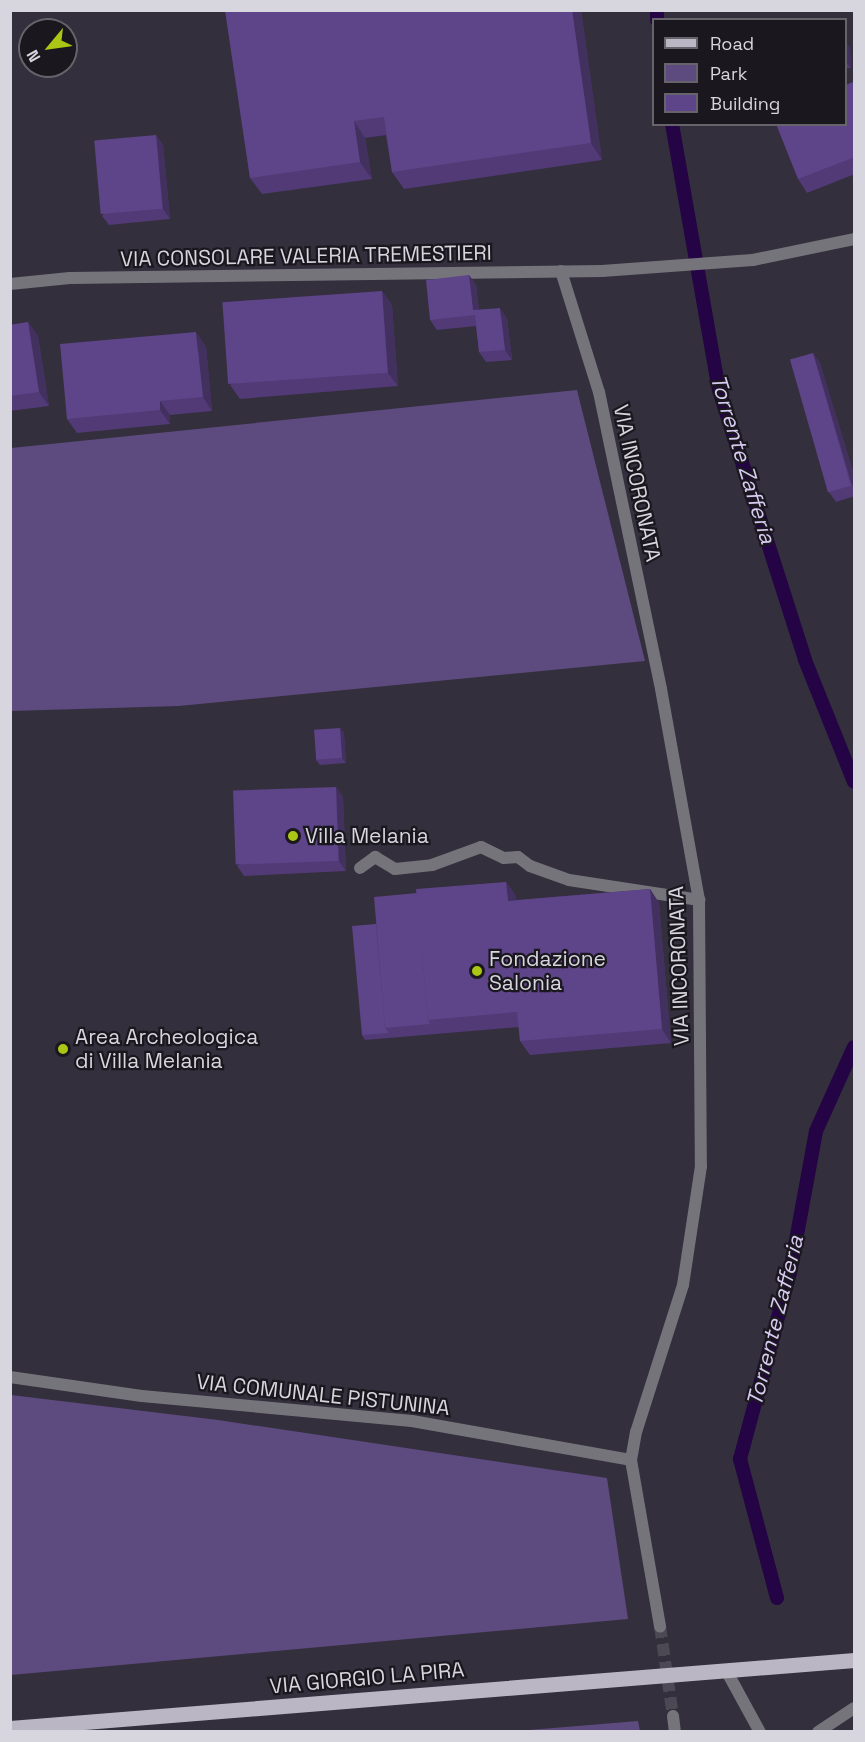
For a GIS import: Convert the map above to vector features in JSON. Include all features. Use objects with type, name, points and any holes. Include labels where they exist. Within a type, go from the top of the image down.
[{"type":"main road","name":"VIA GIORGIO LA PIRA","points":[[10,1728],[855,1660]]},
{"type":"street","name":"VIA CONSOLARE VALERIA TREMESTIERI","points":[[10,284],[70,278],[602,271],[753,260],[855,239]]},
{"type":"street","name":"VIA INCORONATA","points":[[561,271],[599,392],[661,689],[699,900],[700,1166],[682,1285],[636,1432],[631,1460],[660,1626]]},
{"type":"street","points":[[360,868],[375,857],[395,869],[432,865],[481,847],[504,858],[518,857],[530,866],[569,880],[699,900]]},
{"type":"street","name":"VIA COMUNALE PISTUNINA","points":[[10,1377],[142,1396],[412,1421],[631,1460]]},
{"type":"street","points":[[726,1670],[760,1731]]},
{"type":"street","points":[[818,1731],[855,1708]]},
{"type":"street","points":[[673,1716],[675,1731]]},
{"type":"green space","points":[[577,390],[645,661],[179,706],[11,711],[11,448]]},
{"type":"green space","points":[[11,1395],[218,1420],[607,1478],[628,1619],[11,1675]]},
{"type":"green space","points":[[638,1721],[640,1731],[517,1731]]},
{"type":"building","points":[[225,10],[572,10],[591,143],[392,172],[384,117],[354,121],[360,162],[250,178]]},
{"type":"building","points":[[855,81],[855,157],[798,179],[777,126],[847,126],[847,85]]},
{"type":"building","points":[[156,135],[162,209],[101,214],[94,140]]},
{"type":"building","points":[[469,275],[473,310],[500,308],[505,350],[479,352],[475,315],[430,320],[426,280]]},
{"type":"building","points":[[382,291],[388,373],[228,384],[222,302]]},
{"type":"building","points":[[28,322],[39,392],[10,396],[10,325]]},
{"type":"building","points":[[196,332],[203,397],[160,401],[160,410],[67,419],[60,344]]},
{"type":"building","points":[[813,353],[851,486],[828,492],[790,360]]},
{"type":"building","points":[[340,728],[342,758],[316,760],[314,730]]},
{"type":"building","name":"Villa Melania","points":[[336,787],[339,861],[236,865],[233,791]]},
{"type":"building","points":[[506,882],[508,901],[650,889],[662,1029],[520,1041],[517,1012],[428,1020],[416,889]]},
{"type":"building","points":[[417,893],[430,1024],[385,1028],[374,897]]},
{"type":"building","points":[[376,924],[385,1028],[389,1033],[362,1035],[352,926]]},
{"type":"waterway","name":"Torrente Zafferia","points":[[657,10],[657,18]]},
{"type":"waterway","name":"Torrente Zafferia","points":[[672,126],[719,390],[805,660],[854,782]]},
{"type":"waterway","name":"Torrente Zafferia","points":[[777,1598],[740,1459],[790,1273],[816,1131],[854,1047]]},
{"type":"tunnel","points":[[660,1626],[673,1716]]},
{"type":"place","name":"Villa Melania","points":[[293,836]]},
{"type":"place","name":"Fondazione Salonia","points":[[477,971]]},
{"type":"place","name":"Area Archeologica di Villa Melania","points":[[63,1049]]}]
